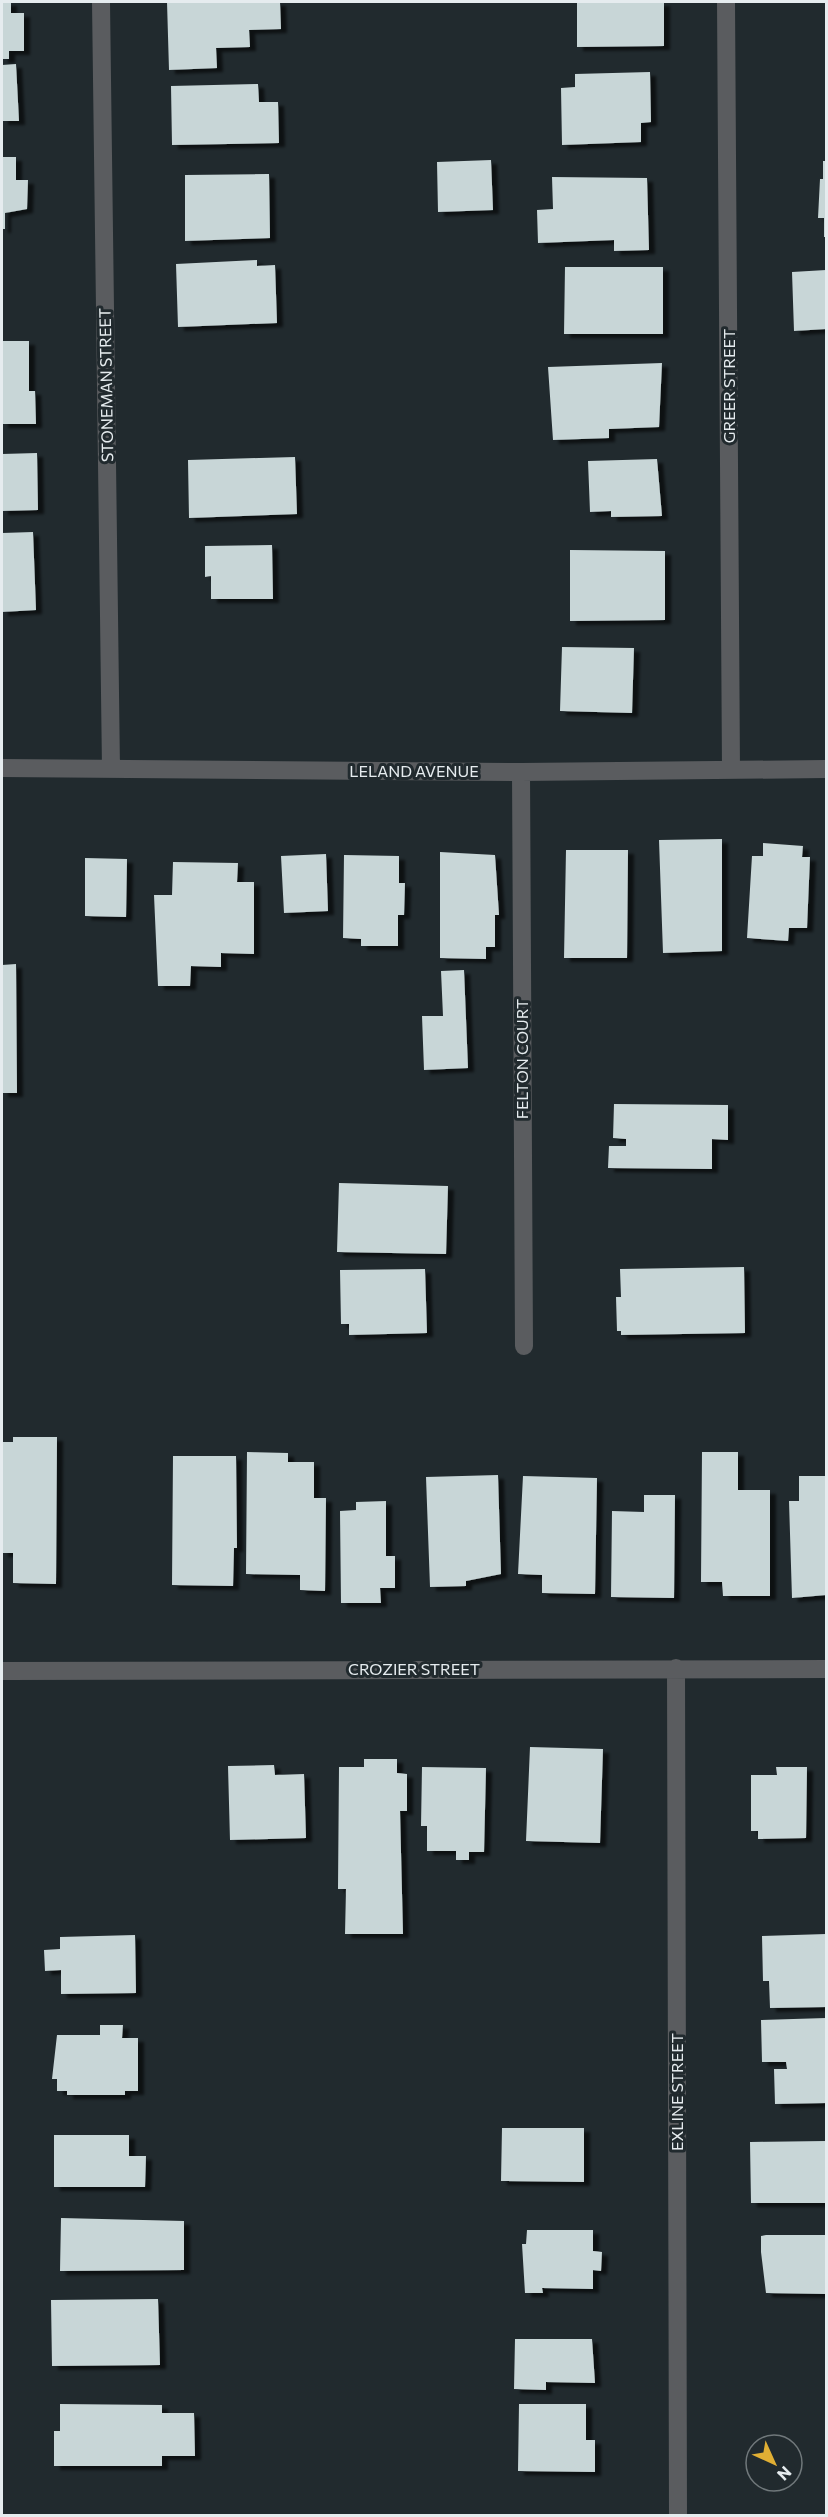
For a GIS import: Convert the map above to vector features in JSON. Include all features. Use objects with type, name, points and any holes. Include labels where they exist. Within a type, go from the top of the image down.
[{"type":"street","name":"STONEMAN STREET","points":[[101,2],[111,769]]},
{"type":"street","name":"GREER STREET","points":[[726,2],[731,770]]},
{"type":"street","name":"LELAND AVENUE","points":[[2,768],[521,772],[826,769]]},
{"type":"street","name":"FELTON COURT","points":[[521,772],[524,1346]]},
{"type":"street","name":"EXLINE STREET","points":[[676,1668],[678,2516]]},
{"type":"street","name":"CROZIER STREET","points":[[2,1671],[826,1669]]},
{"type":"building","points":[[2,2],[11,2],[11,13],[24,13],[24,51],[9,51],[9,59],[2,59]]},
{"type":"building","points":[[167,2],[280,2],[281,29],[249,30],[250,47],[216,48],[217,68],[169,70]]},
{"type":"building","points":[[577,2],[664,2],[664,46],[577,47]]},
{"type":"building","points":[[16,64],[19,121],[2,121],[2,65]]},
{"type":"building","points":[[650,72],[651,122],[641,123],[641,142],[562,145],[561,88],[575,87],[575,74]]},
{"type":"building","points":[[258,84],[259,102],[278,102],[279,143],[172,145],[171,86]]},
{"type":"building","points":[[2,157],[16,157],[16,180],[28,180],[27,209],[5,213],[5,229],[2,229]]},
{"type":"building","points":[[491,160],[493,210],[438,212],[437,162]]},
{"type":"building","points":[[823,161],[826,161],[826,237],[824,237],[824,218],[818,218]]},
{"type":"building","points":[[269,174],[270,238],[185,241],[185,175]]},
{"type":"building","points":[[552,177],[647,178],[649,250],[614,251],[614,240],[538,243],[537,210],[553,209]]},
{"type":"building","points":[[257,260],[257,266],[275,265],[277,323],[178,327],[176,264]]},
{"type":"building","points":[[565,267],[663,267],[663,334],[564,334]]},
{"type":"building","points":[[826,270],[826,329],[794,331],[792,272]]},
{"type":"building","points":[[2,341],[29,341],[29,391],[35,391],[36,424],[2,424]]},
{"type":"building","points":[[662,363],[659,427],[609,429],[609,438],[553,440],[548,367]]},
{"type":"building","points":[[37,453],[38,510],[2,511],[2,454]]},
{"type":"building","points":[[295,457],[297,514],[189,518],[188,460]]},
{"type":"building","points":[[657,459],[662,516],[611,517],[611,511],[590,512],[588,461]]},
{"type":"building","points":[[33,532],[36,610],[2,612],[2,533]]},
{"type":"building","points":[[272,545],[273,599],[211,599],[211,576],[205,577],[205,546]]},
{"type":"building","points":[[570,550],[665,551],[665,620],[570,621]]},
{"type":"building","points":[[562,647],[634,648],[632,713],[560,711]]},
{"type":"building","points":[[722,839],[722,951],[663,953],[659,840]]},
{"type":"building","points":[[763,843],[803,846],[802,857],[810,857],[807,928],[789,928],[788,941],[747,938],[752,856],[763,856]]},
{"type":"building","points":[[566,850],[628,850],[627,958],[564,958]]},
{"type":"building","points":[[440,852],[495,855],[499,915],[495,915],[495,947],[486,947],[486,959],[440,958]]},
{"type":"building","points":[[326,854],[328,911],[284,913],[281,856]]},
{"type":"building","points":[[344,855],[399,856],[399,883],[405,883],[404,915],[398,915],[398,946],[361,946],[361,939],[343,938]]},
{"type":"building","points":[[85,858],[127,859],[126,917],[85,916]]},
{"type":"building","points":[[173,862],[238,863],[237,882],[254,882],[254,954],[221,953],[221,967],[191,966],[190,986],[158,986],[154,895],[172,895]]},
{"type":"building","points":[[16,964],[17,1093],[2,1093],[2,965]]},
{"type":"building","points":[[464,970],[468,1068],[424,1070],[422,1016],[443,1016],[441,971]]},
{"type":"building","points":[[614,1104],[728,1105],[728,1140],[712,1139],[712,1169],[608,1168],[609,1146],[626,1146],[626,1139],[613,1138]]},
{"type":"building","points":[[339,1183],[448,1186],[446,1254],[337,1252]]},
{"type":"building","points":[[744,1267],[745,1333],[621,1335],[621,1331],[617,1331],[616,1297],[621,1297],[620,1269]]},
{"type":"building","points":[[425,1269],[427,1333],[349,1335],[349,1324],[341,1324],[340,1270]]},
{"type":"building","points":[[13,1437],[57,1437],[56,1584],[13,1583],[13,1553],[2,1553],[2,1442],[13,1442]]},
{"type":"building","points":[[247,1452],[288,1453],[288,1462],[314,1462],[314,1498],[326,1498],[325,1591],[300,1590],[300,1575],[246,1574]]},
{"type":"building","points":[[702,1452],[738,1452],[738,1490],[770,1490],[770,1596],[723,1596],[722,1582],[701,1582]]},
{"type":"building","points":[[173,1456],[236,1456],[237,1548],[234,1548],[233,1586],[172,1585]]},
{"type":"building","points":[[498,1475],[501,1574],[466,1581],[466,1586],[430,1587],[426,1477]]},
{"type":"building","points":[[523,1476],[597,1478],[595,1594],[542,1593],[542,1575],[518,1574]]},
{"type":"building","points":[[799,1476],[826,1476],[826,1595],[792,1598],[789,1501],[799,1501]]},
{"type":"building","points":[[644,1495],[675,1495],[674,1598],[611,1597],[612,1511],[644,1512]]},
{"type":"building","points":[[386,1501],[386,1556],[395,1556],[395,1588],[380,1588],[381,1603],[341,1603],[340,1511],[356,1510],[356,1502]]},
{"type":"building","points":[[530,1747],[603,1749],[600,1843],[526,1841]]},
{"type":"building","points":[[364,1759],[397,1759],[397,1773],[407,1774],[407,1811],[400,1811],[403,1934],[345,1934],[346,1889],[338,1889],[339,1767],[364,1767]]},
{"type":"building","points":[[274,1765],[275,1775],[304,1774],[306,1838],[230,1840],[228,1766]]},
{"type":"building","points":[[422,1767],[486,1768],[484,1852],[469,1852],[469,1860],[456,1860],[456,1851],[427,1851],[427,1826],[421,1826]]},
{"type":"building","points":[[776,1767],[807,1767],[806,1838],[758,1839],[758,1831],[751,1831],[751,1775],[777,1775]]},
{"type":"building","points":[[826,1934],[826,2007],[770,2008],[769,1981],[763,1981],[762,1936]]},
{"type":"building","points":[[135,1935],[136,1993],[61,1994],[61,1970],[45,1971],[44,1950],[60,1949],[60,1937]]},
{"type":"building","points":[[826,2018],[826,2103],[775,2104],[774,2069],[787,2069],[786,2062],[762,2062],[761,2020]]},
{"type":"building","points":[[100,2025],[123,2025],[122,2038],[138,2038],[138,2091],[125,2091],[125,2095],[67,2095],[67,2091],[57,2091],[57,2079],[52,2079],[57,2035],[100,2035]]},
{"type":"building","points":[[502,2128],[584,2128],[584,2182],[501,2181]]},
{"type":"building","points":[[54,2135],[129,2135],[129,2156],[146,2156],[145,2187],[54,2187]]},
{"type":"building","points":[[826,2141],[826,2203],[751,2203],[750,2142]]},
{"type":"building","points":[[61,2218],[184,2221],[184,2270],[60,2271]]},
{"type":"building","points":[[527,2230],[593,2230],[593,2251],[602,2252],[601,2271],[593,2270],[593,2289],[542,2288],[543,2293],[525,2293],[522,2244],[526,2244]]},
{"type":"building","points":[[826,2235],[826,2294],[766,2293],[761,2236]]},
{"type":"building","points":[[158,2299],[160,2365],[52,2366],[51,2300]]},
{"type":"building","points":[[515,2339],[592,2339],[595,2383],[546,2382],[546,2390],[514,2389]]},
{"type":"building","points":[[60,2404],[162,2405],[162,2413],[194,2413],[195,2456],[162,2456],[162,2466],[54,2466],[54,2431],[60,2431]]},
{"type":"building","points":[[519,2404],[586,2404],[586,2440],[595,2440],[595,2472],[518,2471]]}]
